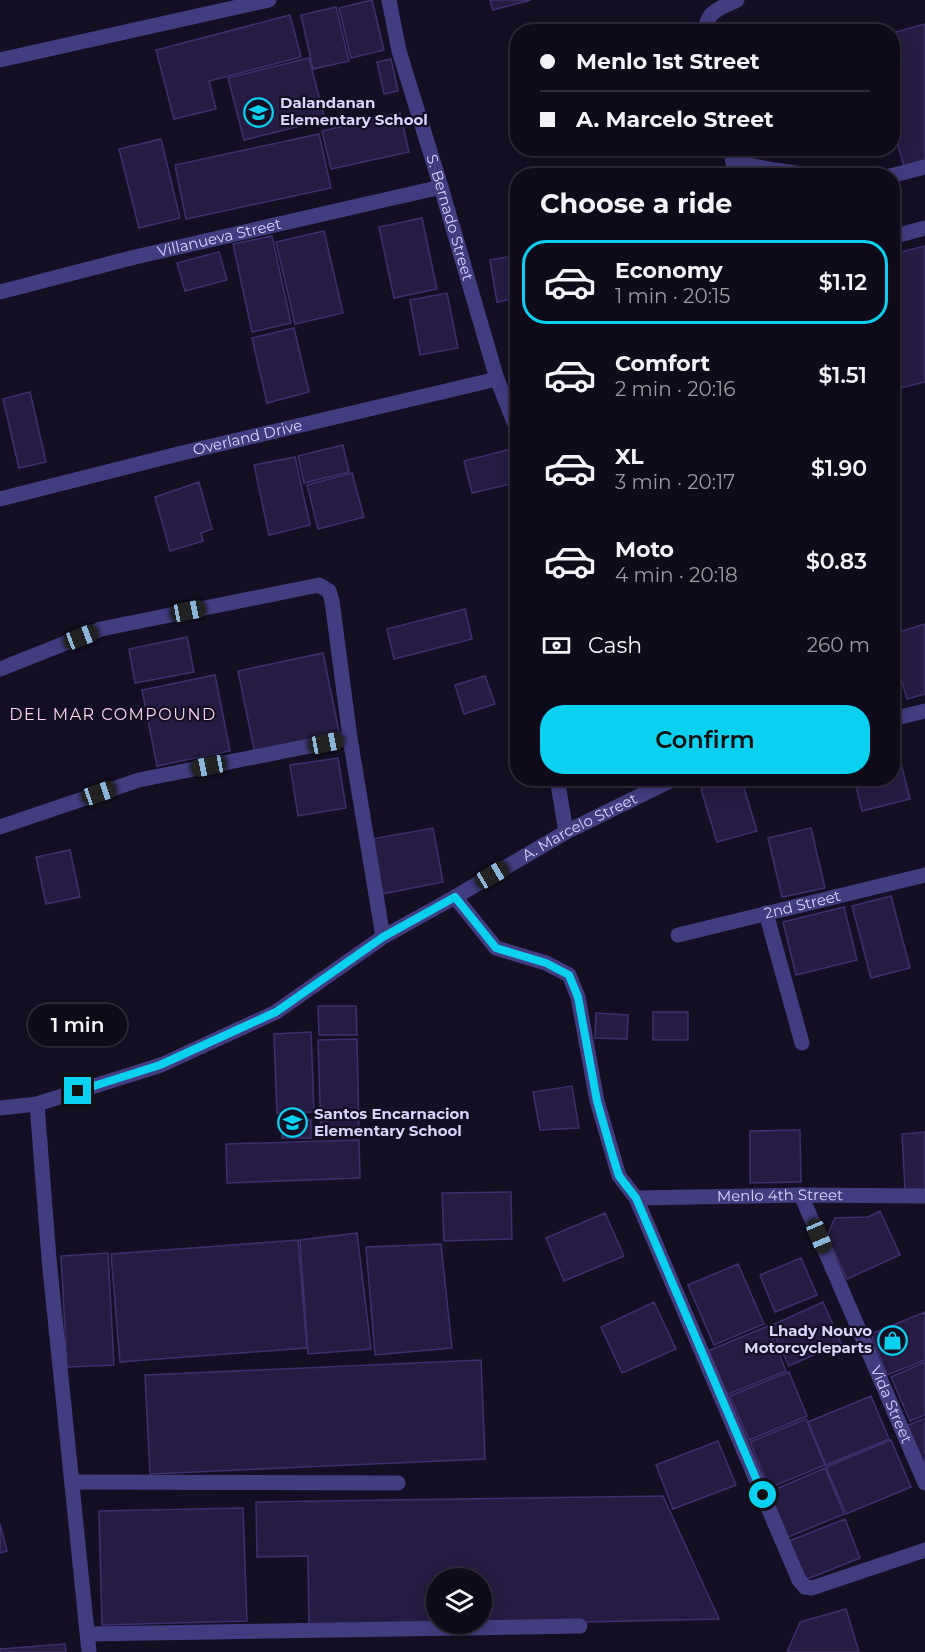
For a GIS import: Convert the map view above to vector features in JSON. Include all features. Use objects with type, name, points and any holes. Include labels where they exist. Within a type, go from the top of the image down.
[{"type":"street","points":[[0,60],[268,0]]},
{"type":"street","name":"S. Bernado Street","points":[[389,0],[399,51],[497,379],[510,412]]},
{"type":"street","points":[[705,24],[711,13],[737,0]]},
{"type":"street","points":[[733,162],[764,168]]},
{"type":"street","points":[[900,173],[925,167]]},
{"type":"street","name":"Villanueva Street","points":[[0,292],[135,257],[441,187]]},
{"type":"street","points":[[900,235],[925,228]]},
{"type":"street","name":"Overland Drive","points":[[0,499],[194,450],[497,379]]},
{"type":"street","points":[[0,669],[101,629],[319,585],[329,591],[350,738],[383,937]]},
{"type":"street","points":[[900,717],[925,711]]},
{"type":"street","points":[[0,827],[139,780],[350,738]]},
{"type":"street","points":[[558,786],[566,832]]},
{"type":"street","name":"A. Marcelo Street","points":[[0,1108],[37,1104],[160,1065],[276,1012],[383,937],[566,832],[660,786]]},
{"type":"street","name":"2nd Street","points":[[678,935],[925,875]]},
{"type":"street","points":[[455,897],[496,948],[546,963],[569,975],[578,997],[597,1101],[619,1176],[636,1198],[799,1580],[804,1587],[812,1588],[925,1550]]},
{"type":"street","points":[[766,913],[802,1043]]},
{"type":"street","points":[[37,1104],[50,1259],[90,1652]]},
{"type":"street","name":"Menlo 4th Street","points":[[636,1198],[801,1195],[925,1196]]},
{"type":"street","name":"Vida Street","points":[[801,1195],[925,1483]]},
{"type":"street","points":[[72,1482],[398,1483]]},
{"type":"street","points":[[88,1634],[580,1626]]},
{"type":"building","points":[[372,0],[384,50],[351,58],[339,8]]},
{"type":"building","points":[[490,0],[531,0],[493,10]]},
{"type":"building","points":[[336,7],[349,61],[313,69],[301,15]]},
{"type":"building","points":[[290,15],[301,57],[209,81],[216,109],[174,119],[156,50]]},
{"type":"building","points":[[925,24],[925,165],[905,170],[900,153],[900,31]]},
{"type":"building","points":[[309,58],[325,120],[244,140],[228,78]]},
{"type":"building","points":[[391,59],[398,91],[384,94],[377,62]]},
{"type":"building","points":[[400,113],[409,152],[331,169],[322,131]]},
{"type":"building","points":[[319,134],[331,188],[186,219],[175,165]]},
{"type":"building","points":[[161,139],[180,218],[139,228],[119,149]]},
{"type":"building","points":[[422,218],[437,289],[394,298],[379,227]]},
{"type":"building","points":[[324,231],[343,313],[295,324],[276,242]]},
{"type":"building","points":[[272,236],[291,323],[252,332],[233,244]]},
{"type":"building","points":[[925,246],[925,382],[900,388],[900,252]]},
{"type":"building","points":[[219,252],[227,280],[185,291],[177,263]]},
{"type":"building","points":[[510,256],[510,300],[497,302],[490,260]]},
{"type":"building","points":[[447,293],[458,348],[420,355],[410,300]]},
{"type":"building","points":[[294,328],[309,392],[267,403],[252,338]]},
{"type":"building","points":[[30,392],[46,462],[19,468],[3,399]]},
{"type":"building","points":[[343,445],[349,472],[304,483],[298,456]]},
{"type":"building","points":[[510,449],[510,484],[472,493],[464,461]]},
{"type":"building","points":[[295,457],[310,525],[269,535],[254,465]]},
{"type":"building","points":[[352,473],[364,517],[318,529],[307,485]]},
{"type":"building","points":[[199,482],[212,529],[201,533],[203,541],[170,551],[155,497]]},
{"type":"building","points":[[465,609],[472,639],[394,659],[387,629]]},
{"type":"building","points":[[925,624],[925,694],[907,699],[900,675],[900,632]]},
{"type":"building","points":[[187,637],[194,672],[135,683],[129,649]]},
{"type":"building","points":[[323,653],[340,737],[255,754],[238,671]]},
{"type":"building","points":[[215,675],[230,751],[157,766],[142,690]]},
{"type":"building","points":[[485,676],[495,704],[464,714],[455,685]]},
{"type":"building","points":[[338,758],[346,808],[298,816],[290,765]]},
{"type":"building","points":[[900,760],[910,799],[862,811],[856,786],[900,786]]},
{"type":"building","points":[[711,786],[743,786],[757,831],[717,842],[701,789]]},
{"type":"building","points":[[433,828],[443,882],[382,894],[372,839]]},
{"type":"building","points":[[811,828],[825,888],[782,897],[768,838]]},
{"type":"building","points":[[70,850],[80,897],[46,904],[36,857]]},
{"type":"building","points":[[891,896],[910,968],[871,978],[852,906]]},
{"type":"building","points":[[844,907],[857,960],[796,975],[783,922]]},
{"type":"building","points":[[318,1006],[356,1006],[357,1035],[319,1035]]},
{"type":"building","points":[[653,1012],[688,1012],[688,1040],[653,1040]]},
{"type":"building","points":[[596,1013],[628,1015],[627,1039],[595,1038]]},
{"type":"building","points":[[311,1032],[314,1112],[277,1113],[274,1034]]},
{"type":"building","points":[[357,1039],[359,1135],[321,1136],[318,1040]]},
{"type":"building","points":[[572,1086],[579,1128],[540,1130],[533,1092]]},
{"type":"building","points":[[283,1120],[311,1120],[311,1138],[282,1138]]},
{"type":"building","points":[[800,1130],[801,1182],[750,1183],[750,1131]]},
{"type":"building","points":[[925,1132],[925,1189],[905,1190],[902,1134]]},
{"type":"building","points":[[359,1140],[360,1178],[227,1183],[226,1144]]},
{"type":"building","points":[[511,1192],[512,1239],[444,1241],[442,1193]]},
{"type":"building","points":[[880,1211],[900,1255],[847,1279],[827,1236],[835,1218],[868,1217]]},
{"type":"building","points":[[605,1213],[624,1256],[564,1281],[546,1238]]},
{"type":"building","points":[[357,1233],[371,1349],[308,1354],[300,1240]]},
{"type":"building","points":[[298,1240],[307,1348],[120,1362],[111,1254]]},
{"type":"building","points":[[441,1244],[452,1348],[375,1355],[366,1247]]},
{"type":"building","points":[[108,1253],[114,1365],[67,1367],[61,1256]]},
{"type":"building","points":[[801,1258],[817,1295],[775,1312],[760,1275]]},
{"type":"building","points":[[738,1264],[764,1324],[714,1345],[688,1285]]},
{"type":"building","points":[[654,1302],[676,1349],[622,1373],[601,1327]]},
{"type":"building","points":[[823,1302],[841,1343],[789,1366],[770,1326]]},
{"type":"building","points":[[925,1312],[925,1360],[887,1375],[871,1334]]},
{"type":"building","points":[[768,1326],[786,1371],[726,1395],[708,1351]]},
{"type":"building","points":[[481,1360],[485,1459],[150,1474],[145,1375]]},
{"type":"building","points":[[925,1362],[925,1415],[910,1421],[891,1377]]},
{"type":"building","points":[[789,1372],[807,1416],[749,1440],[730,1396]]},
{"type":"building","points":[[871,1396],[889,1439],[826,1465],[808,1422]]},
{"type":"building","points":[[925,1418],[925,1466],[907,1426]]},
{"type":"building","points":[[806,1419],[825,1465],[769,1488],[750,1442]]},
{"type":"building","points":[[891,1440],[911,1487],[846,1514],[826,1467]]},
{"type":"building","points":[[718,1441],[736,1485],[673,1509],[656,1465]]},
{"type":"building","points":[[825,1468],[844,1514],[788,1537],[769,1492]]},
{"type":"building","points":[[663,1496],[719,1619],[492,1624],[492,1568],[426,1568],[426,1625],[309,1628],[308,1556],[257,1557],[256,1502]]},
{"type":"building","points":[[243,1508],[247,1621],[102,1625],[99,1511]]},
{"type":"building","points":[[845,1519],[860,1558],[805,1580],[789,1541]]},
{"type":"building","points":[[0,1524],[7,1551],[0,1553]]},
{"type":"building","points":[[846,1609],[859,1652],[787,1652],[800,1622]]},
{"type":"building","points":[[65,1644],[66,1652],[0,1652],[0,1649]]},
{"type":"place","name":"Dalandanan Elementary School","points":[[259,112]]},
{"type":"place","name":"Santos Encarnacion Elementary School","points":[[293,1123]]},
{"type":"place","name":"Lhady Nouvo Motorcycleparts","points":[[893,1340]]},
{"type":"district","name":"DEL MAR COMPOUND","points":[[113,714]]},
{"type":"route","points":[[78,1091],[160,1065],[276,1012],[383,937],[455,897],[496,948],[546,963],[569,975],[578,997],[597,1101],[619,1176],[636,1198],[763,1495]]}]
